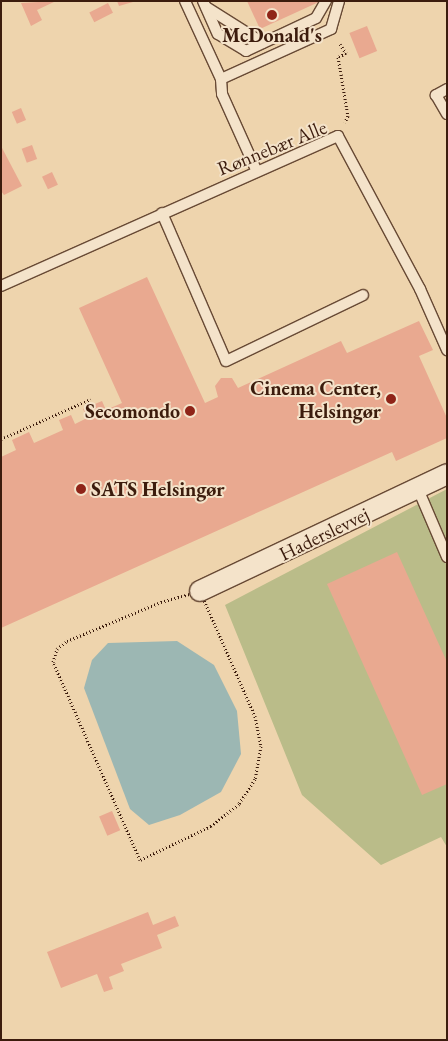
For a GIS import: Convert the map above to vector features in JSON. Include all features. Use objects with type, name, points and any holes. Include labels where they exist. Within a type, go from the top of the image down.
[{"type":"street","name":"Haderslevvej","points":[[200,591],[447,474]]},
{"type":"lane","points":[[185,1],[221,79],[222,94],[257,172]]},
{"type":"lane","points":[[204,4],[218,34],[246,51],[316,18],[326,1]]},
{"type":"lane","points":[[221,79],[331,29],[339,1]]},
{"type":"lane","points":[[204,4],[263,43]]},
{"type":"lane","points":[[447,89],[436,95],[447,114]]},
{"type":"lane","name":"Rønnebær Alle","points":[[1,286],[338,136],[420,289],[447,350]]},
{"type":"lane","points":[[162,213],[226,361],[363,295]]},
{"type":"lane","points":[[418,489],[447,557]]},
{"type":"path","points":[[331,29],[346,53],[338,57],[348,116],[338,136]]},
{"type":"path","points":[[1,439],[90,399]]},
{"type":"path","points":[[200,591],[161,602],[67,642],[57,649],[53,662],[140,860],[210,826],[239,804],[255,779],[261,746],[255,716],[213,622]]},
{"type":"green space","points":[[447,489],[447,847],[441,837],[381,865],[302,795],[225,605]]},
{"type":"water","points":[[177,641],[214,665],[237,711],[241,754],[221,792],[180,815],[149,825],[130,809],[84,688],[92,660],[108,643]]},
{"type":"building","points":[[56,1],[37,10],[42,20],[31,26],[21,3]]},
{"type":"building","points":[[117,1],[133,1],[133,2],[119,6]]},
{"type":"building","name":"McDonald's","points":[[247,1],[321,1],[260,29]]},
{"type":"building","points":[[108,3],[113,13],[94,22],[89,13]]},
{"type":"building","points":[[367,26],[377,51],[359,58],[349,33]]},
{"type":"building","points":[[21,108],[26,120],[17,124],[12,112]]},
{"type":"building","points":[[32,145],[37,159],[27,163],[22,149]]},
{"type":"building","points":[[1,146],[22,186],[4,195],[1,191]]},
{"type":"building","points":[[52,172],[58,185],[48,189],[42,177]]},
{"type":"building","points":[[147,277],[205,403],[218,397],[215,386],[221,378],[232,378],[238,388],[341,341],[347,353],[419,321],[433,350],[419,356],[447,418],[447,438],[396,461],[392,452],[1,628],[1,457],[16,450],[12,440],[29,432],[34,443],[63,430],[59,420],[71,415],[75,424],[87,418],[83,409],[102,401],[106,410],[122,403],[79,308]]},
{"type":"building","points":[[397,552],[447,662],[447,784],[422,795],[327,584]]},
{"type":"building","points":[[112,811],[120,830],[107,836],[99,816]]},
{"type":"building","points":[[148,912],[153,925],[175,916],[179,926],[157,935],[162,948],[121,964],[124,971],[109,977],[113,989],[104,992],[97,974],[61,988],[47,952]]},
{"type":"place","name":"McDonald's","points":[[272,15]]},
{"type":"place","name":"Cinema Center, Helsingør","points":[[391,399]]},
{"type":"place","name":"Secomondo","points":[[190,411]]},
{"type":"place","name":"SATS Helsingør","points":[[81,489]]}]
